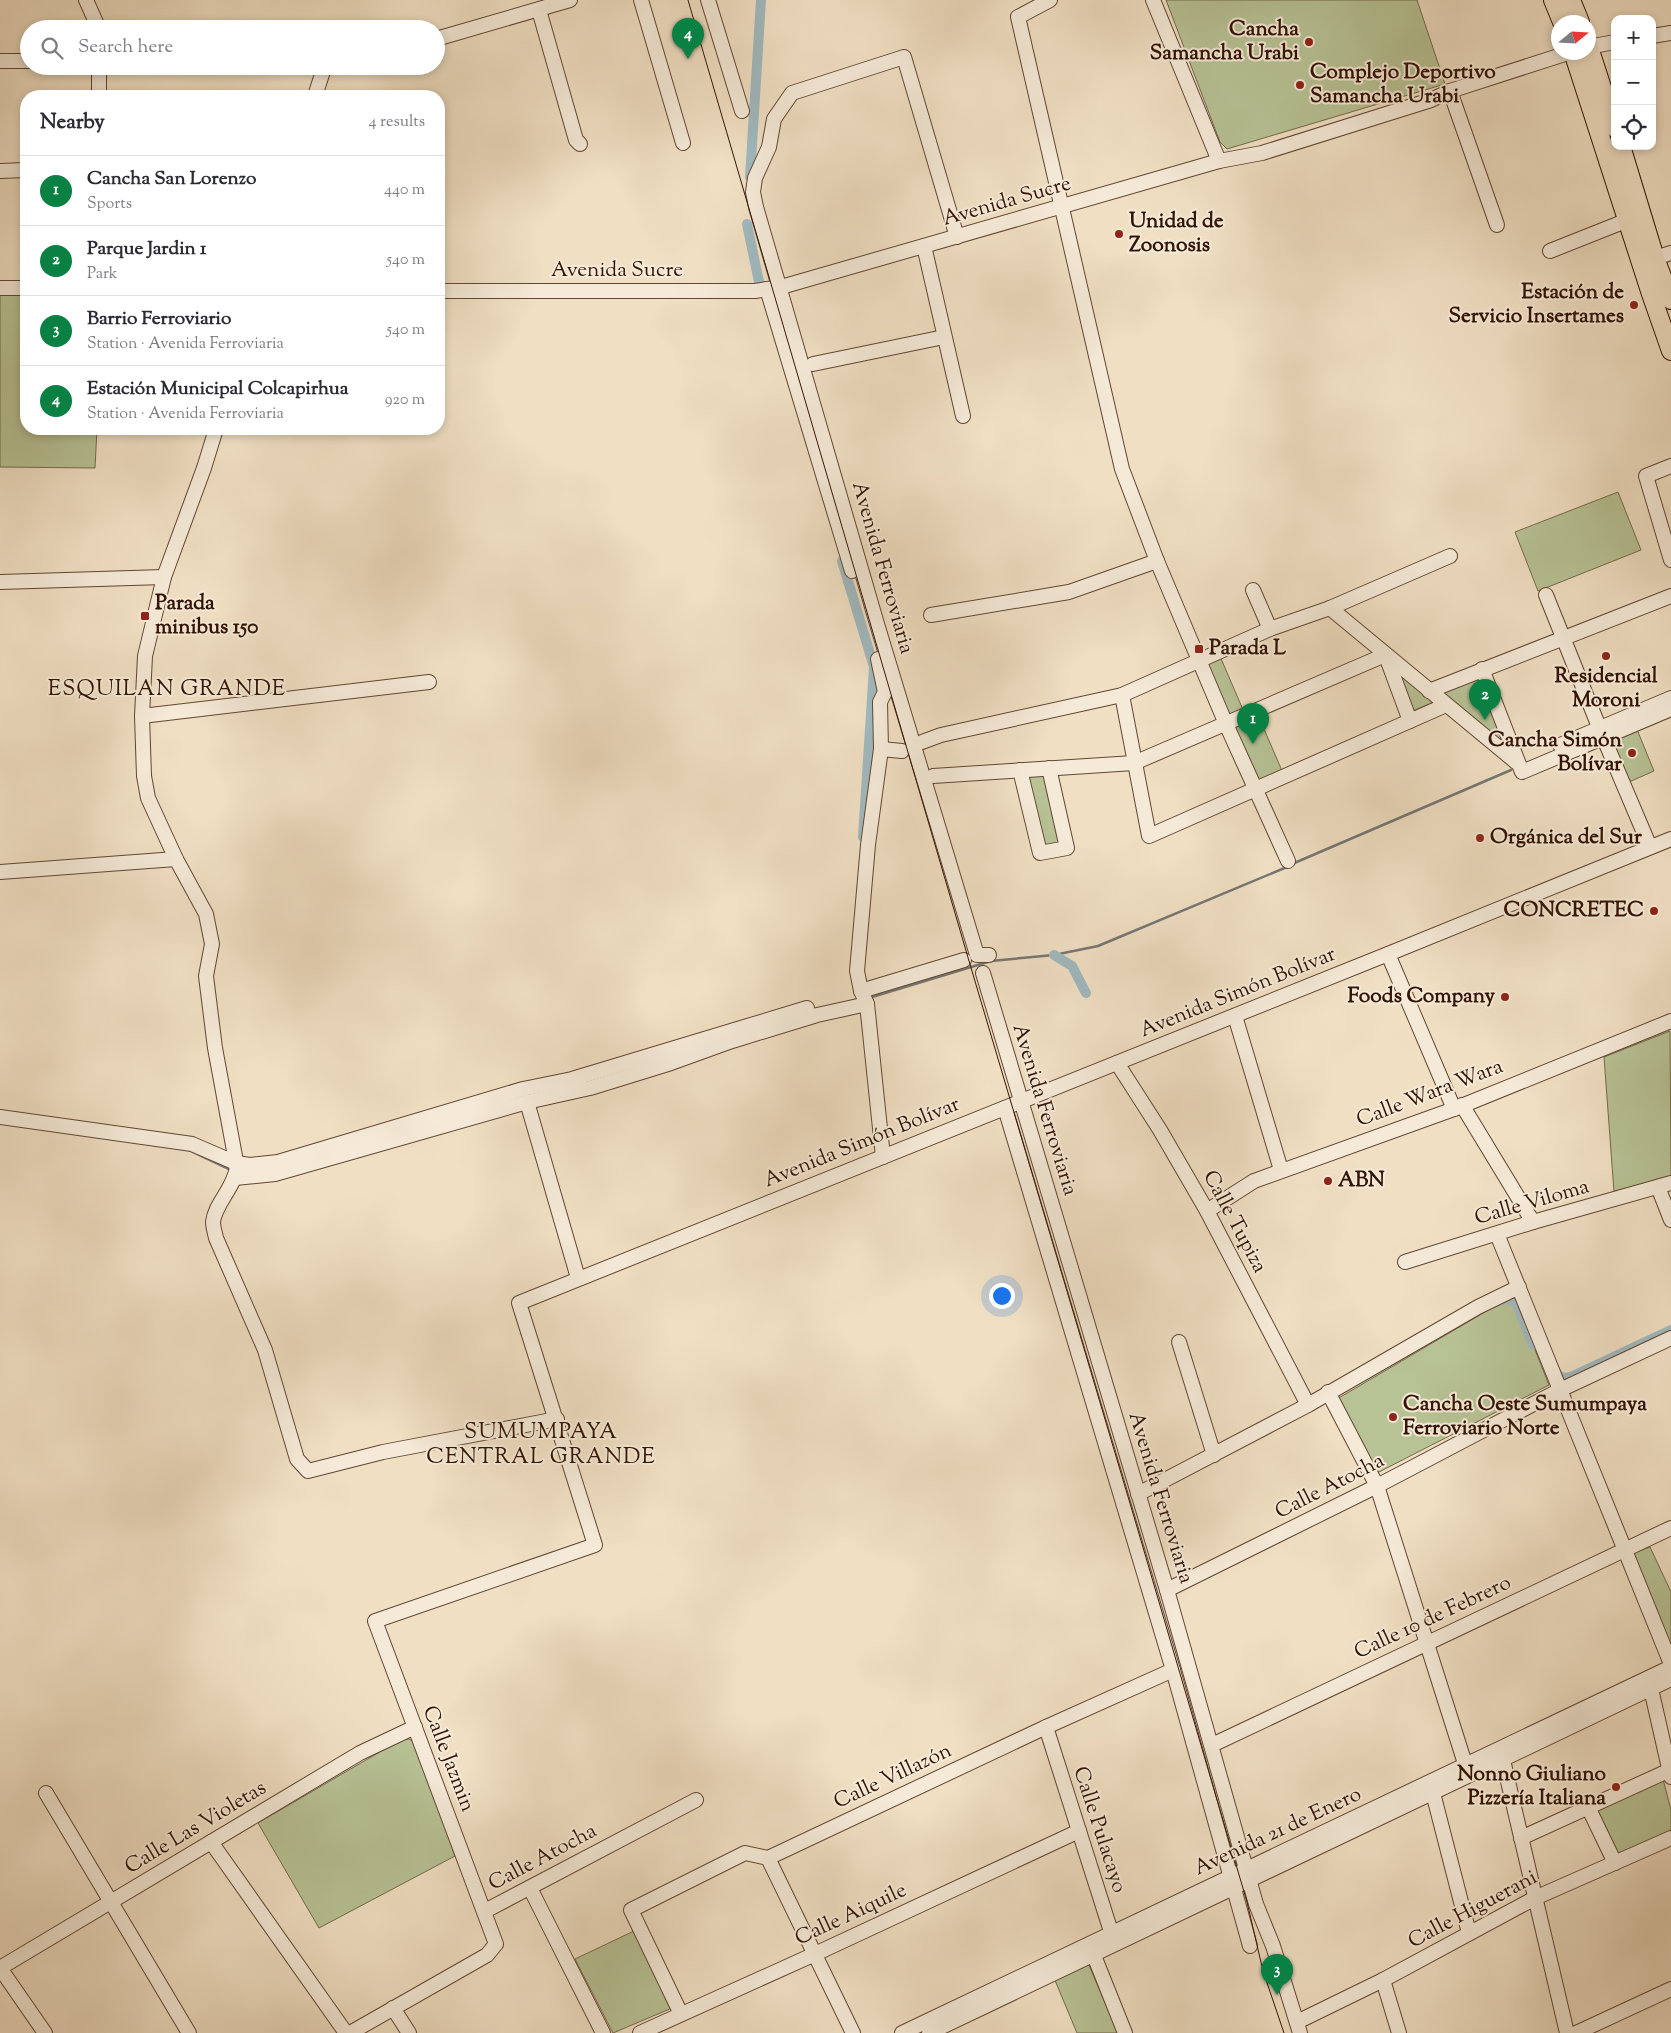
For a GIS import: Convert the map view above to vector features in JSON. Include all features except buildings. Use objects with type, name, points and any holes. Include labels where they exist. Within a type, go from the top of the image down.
[{"type":"main road","points":[[1553,0],[1559,15]]},
{"type":"main road","points":[[1571,0],[1577,15]]},
{"type":"main road","points":[[1585,60],[1628,220],[1666,297]]},
{"type":"main road","points":[[1587,60],[1611,118]]},
{"type":"main road","points":[[1622,150],[1663,255],[1671,351]]},
{"type":"street","points":[[86,0],[95,20]]},
{"type":"street","points":[[445,36],[570,0]]},
{"type":"street","points":[[641,0],[683,143]]},
{"type":"street","points":[[708,0],[742,111]]},
{"type":"street","points":[[1049,0],[1018,17],[1122,469],[1157,561],[1226,724],[1288,861]]},
{"type":"street","points":[[1153,0],[1219,161]]},
{"type":"street","points":[[539,10],[576,140],[580,144]]},
{"type":"street","points":[[1656,35],[1671,33]]},
{"type":"street","name":"Avenida Sucre","points":[[1596,45],[1611,43]]},
{"type":"street","name":"Avenida Ferroviaria","points":[[957,237],[904,57],[792,93],[774,119],[769,147],[754,178],[753,192],[756,207],[781,287],[877,624],[977,956],[989,955]]},
{"type":"street","name":"Avenida Sucre","points":[[445,291],[755,291],[781,287],[1219,161],[1262,153],[1431,100],[1450,91],[1551,58]]},
{"type":"street","points":[[0,61],[20,60]]},
{"type":"street","points":[[99,75],[99,90]]},
{"type":"street","points":[[316,90],[323,75]]},
{"type":"street","points":[[1450,91],[1497,225]]},
{"type":"street","points":[[0,171],[20,170]]},
{"type":"street","points":[[1550,251],[1628,220]]},
{"type":"street","points":[[924,246],[962,416]]},
{"type":"street","points":[[0,288],[20,288]]},
{"type":"street","name":"Avenida Ferroviaria","points":[[766,290],[882,671],[885,692],[880,702],[881,749],[868,845],[857,971],[861,991],[867,1004],[883,1157]]},
{"type":"street","points":[[813,364],[944,337]]},
{"type":"street","points":[[214,435],[164,577],[145,656],[142,716],[144,776],[148,798],[176,859],[206,914],[212,944],[206,976],[215,1048],[236,1171],[215,1214],[213,1223],[216,1238],[265,1350],[297,1459],[308,1471],[383,1452],[557,1419]]},
{"type":"street","points":[[1671,466],[1646,476],[1671,560]]},
{"type":"street","points":[[922,742],[941,735],[1122,695],[1270,630],[1330,608],[1450,556]]},
{"type":"street","points":[[931,615],[1069,592],[1157,561]]},
{"type":"street","points":[[0,582],[164,577]]},
{"type":"street","points":[[1253,590],[1270,630]]},
{"type":"street","points":[[1546,594],[1601,732],[1650,847]]},
{"type":"street","points":[[1429,690],[1671,596]]},
{"type":"street","points":[[1330,608],[1520,768]]},
{"type":"street","points":[[1385,656],[1410,721]]},
{"type":"street","points":[[933,776],[1134,763],[1385,656]]},
{"type":"street","points":[[1482,669],[1520,768]]},
{"type":"street","points":[[142,716],[429,682]]},
{"type":"street","points":[[1122,695],[1148,836],[1446,705]]},
{"type":"street","points":[[1520,768],[1671,698]]},
{"type":"street","points":[[1601,732],[1671,709]]},
{"type":"street","points":[[881,749],[902,751]]},
{"type":"street","points":[[1020,770],[1040,853],[1068,848],[1049,768]]},
{"type":"street","name":"Avenida Simón Bolívar","points":[[375,1621],[595,1545],[519,1303],[1235,1016],[1671,838]]},
{"type":"street","points":[[0,872],[176,859]]},
{"type":"street","points":[[1388,954],[1458,1107],[1533,1222]]},
{"type":"street","points":[[861,991],[964,960]]},
{"type":"street","name":"Avenida Ferroviaria","points":[[983,973],[1167,1590],[1256,1904],[1273,1946],[1299,2027]]},
{"type":"street","points":[[0,1117],[192,1144],[236,1171],[275,1174],[527,1102],[590,1088],[817,1015],[867,1004]]},
{"type":"street","points":[[236,1171],[250,1165],[278,1162],[523,1089],[572,1079],[807,1008]]},
{"type":"street","points":[[1235,1016],[1281,1170]]},
{"type":"street","name":"Calle Wara Wara","points":[[1206,1211],[1254,1181],[1458,1107],[1671,1021]]},
{"type":"street","name":"Calle Tupiza","points":[[1117,1063],[1160,1130],[1206,1211],[1308,1405]]},
{"type":"street","points":[[527,1102],[578,1278]]},
{"type":"street","name":"Avenida Ferroviaria","points":[[1005,1108],[1173,1670],[1250,1946]]},
{"type":"street","points":[[1665,1185],[1671,1220]]},
{"type":"street","name":"Calle Viloma","points":[[1405,1262],[1533,1222],[1665,1185]]},
{"type":"street","points":[[1497,1234],[1671,1665]]},
{"type":"street","points":[[1138,1494],[1308,1405],[1478,1308],[1519,1287]]},
{"type":"street","name":"Calle Atocha","points":[[1167,1590],[1377,1486],[1560,1390],[1671,1338]]},
{"type":"street","points":[[1179,1342],[1214,1455]]},
{"type":"street","points":[[1328,1392],[1377,1486],[1467,1770]]},
{"type":"street","name":"Calle 10 de Febrero","points":[[1212,1745],[1671,1528]]},
{"type":"street","name":"Calle Jazmin","points":[[375,1621],[485,1911]]},
{"type":"street","name":"Avenida 21 de Enero","points":[[1249,1874],[1433,1793],[1467,1770],[1503,1760],[1650,1683],[1671,1665]]},
{"type":"street","name":"Calle Villazón","points":[[768,1858],[1046,1727],[1173,1670]]},
{"type":"street","name":"Avenida 21 de Enero","points":[[902,2033],[979,2003],[1650,1683],[1671,1679]]},
{"type":"street","points":[[1521,1838],[1588,1806],[1670,1774],[1650,1683]]},
{"type":"street","name":"Calle Las Violetas","points":[[0,1968],[360,1753],[415,1727]]},
{"type":"street","name":"Calle Pulacayo","points":[[1046,1727],[1113,1939]]},
{"type":"street","points":[[1503,1760],[1567,2033]]},
{"type":"street","points":[[46,1793],[188,2033]]},
{"type":"street","points":[[1433,1793],[1469,1933]]},
{"type":"street","name":"Calle Atocha","points":[[350,2033],[487,1955],[496,1944],[485,1911],[696,1800]]},
{"type":"street","points":[[1588,1806],[1615,1863]]},
{"type":"street","name":"Calle Aiquile","points":[[640,2033],[815,1954],[1078,1831]]},
{"type":"street","name":"Calle Higuerani","points":[[1299,2027],[1536,1898],[1671,1838]]},
{"type":"street","points":[[211,1842],[346,2033]]},
{"type":"street","points":[[681,2014],[632,1910],[744,1853],[768,1858],[853,2033]]},
{"type":"street","points":[[530,1888],[603,2033]]},
{"type":"street","points":[[1091,1950],[1125,2033]]},
{"type":"street","points":[[0,1968],[45,2033]]},
{"type":"street","points":[[1383,1980],[1399,2033]]},
{"type":"street","points":[[1576,2033],[1671,1989]]},
{"type":"street","name":"Avenida 21 de Enero","points":[[929,2033],[979,2003]]},
{"type":"street","points":[[393,2008],[408,2033]]},
{"type":"green space","name":"Complejo Deportivo Samancha Urabi","points":[[1166,0],[1417,0],[1445,84],[1227,149],[1220,142]]},
{"type":"green space","points":[[0,295],[20,295],[20,435],[97,435],[95,468],[0,467]]},
{"type":"green space","points":[[1618,492],[1641,550],[1538,591],[1515,532]]},
{"type":"green space","points":[[1219,654],[1244,712],[1229,718],[1204,661]]},
{"type":"green space","points":[[1397,672],[1436,701],[1410,712]]},
{"type":"green space","points":[[1478,678],[1481,680],[1505,745],[1442,693]]},
{"type":"green space","points":[[1258,715],[1283,773],[1256,785],[1231,727]]},
{"type":"green space","name":"Cancha Simón Bolívar","points":[[1636,727],[1654,771],[1629,782],[1611,738]]},
{"type":"green space","points":[[1043,771],[1062,838],[1057,846],[1050,848],[1042,844],[1027,776]]},
{"type":"green space","points":[[1670,1031],[1671,1176],[1614,1192],[1604,1057]]},
{"type":"green space","points":[[1507,1299],[1516,1302],[1549,1385],[1377,1473],[1337,1399]]},
{"type":"green space","points":[[1650,1547],[1671,1592],[1671,1651],[1633,1553]]},
{"type":"green space","points":[[402,1739],[409,1739],[416,1743],[455,1856],[319,1928],[258,1823]]},
{"type":"green space","points":[[1663,1779],[1671,1810],[1671,1833],[1618,1855],[1597,1810]]},
{"type":"green space","points":[[634,1931],[672,2008],[613,2033],[575,1959]]},
{"type":"green space","points":[[1088,1963],[1118,2033],[1077,2033],[1054,1978]]},
{"type":"waterway","points":[[750,177],[761,0]]},
{"type":"waterway","points":[[747,224],[759,282]]},
{"type":"waterway","points":[[842,561],[874,667],[863,837]]},
{"type":"waterway","points":[[1292,864],[1511,770]]},
{"type":"waterway","points":[[872,997],[991,961],[1054,955],[1098,946],[1287,867]]},
{"type":"waterway","points":[[1054,955],[1072,966],[1086,993]]},
{"type":"waterway","points":[[189,1150],[231,1170]]},
{"type":"waterway","points":[[1497,1302],[1507,1299],[1516,1302],[1533,1345]]},
{"type":"waterway","points":[[1554,1369],[1560,1377],[1567,1378],[1671,1330]]},
{"type":"tram line","points":[[688,0],[1247,1902],[1263,1971],[1284,2033]]},
{"type":"place","name":"Cancha Samancha Urabi","points":[[1309,42]]},
{"type":"place","name":"Estación Municipal Colcapirhua","points":[[688,59]]},
{"type":"place","name":"Complejo Deportivo Samancha Urabi","points":[[1300,85]]},
{"type":"place","name":"Unidad de Zoonosis","points":[[1119,234]]},
{"type":"place","name":"Estación de Servicio Insertames","points":[[1634,305]]},
{"type":"place","name":"Parada minibus 150","points":[[145,616]]},
{"type":"place","name":"Parada L","points":[[1199,649]]},
{"type":"place","name":"Residencial Moroni","points":[[1606,656]]},
{"type":"place","name":"Parque Jardin 1","points":[[1485,720]]},
{"type":"place","name":"Cancha San Lorenzo","points":[[1253,744]]},
{"type":"place","name":"Cancha Simón Bolívar","points":[[1632,753]]},
{"type":"place","name":"Orgánica del Sur","points":[[1480,838]]},
{"type":"place","name":"CONCRETEC","points":[[1654,911]]},
{"type":"place","name":"Foods Company","points":[[1505,997]]},
{"type":"place","name":"ABN","points":[[1328,1181]]},
{"type":"place","name":"Cancha Oeste Sumumpaya Ferroviario Norte","points":[[1393,1417]]},
{"type":"place","name":"Nonno Giuliano Pizzería Italiana","points":[[1616,1787]]},
{"type":"place","name":"Barrio Ferroviario","points":[[1277,1995]]},
{"type":"district","name":"ESQUILAN GRANDE","points":[[167,690]]},
{"type":"district","name":"SUMUMPAYA CENTRAL GRANDE","points":[[541,1446]]}]
